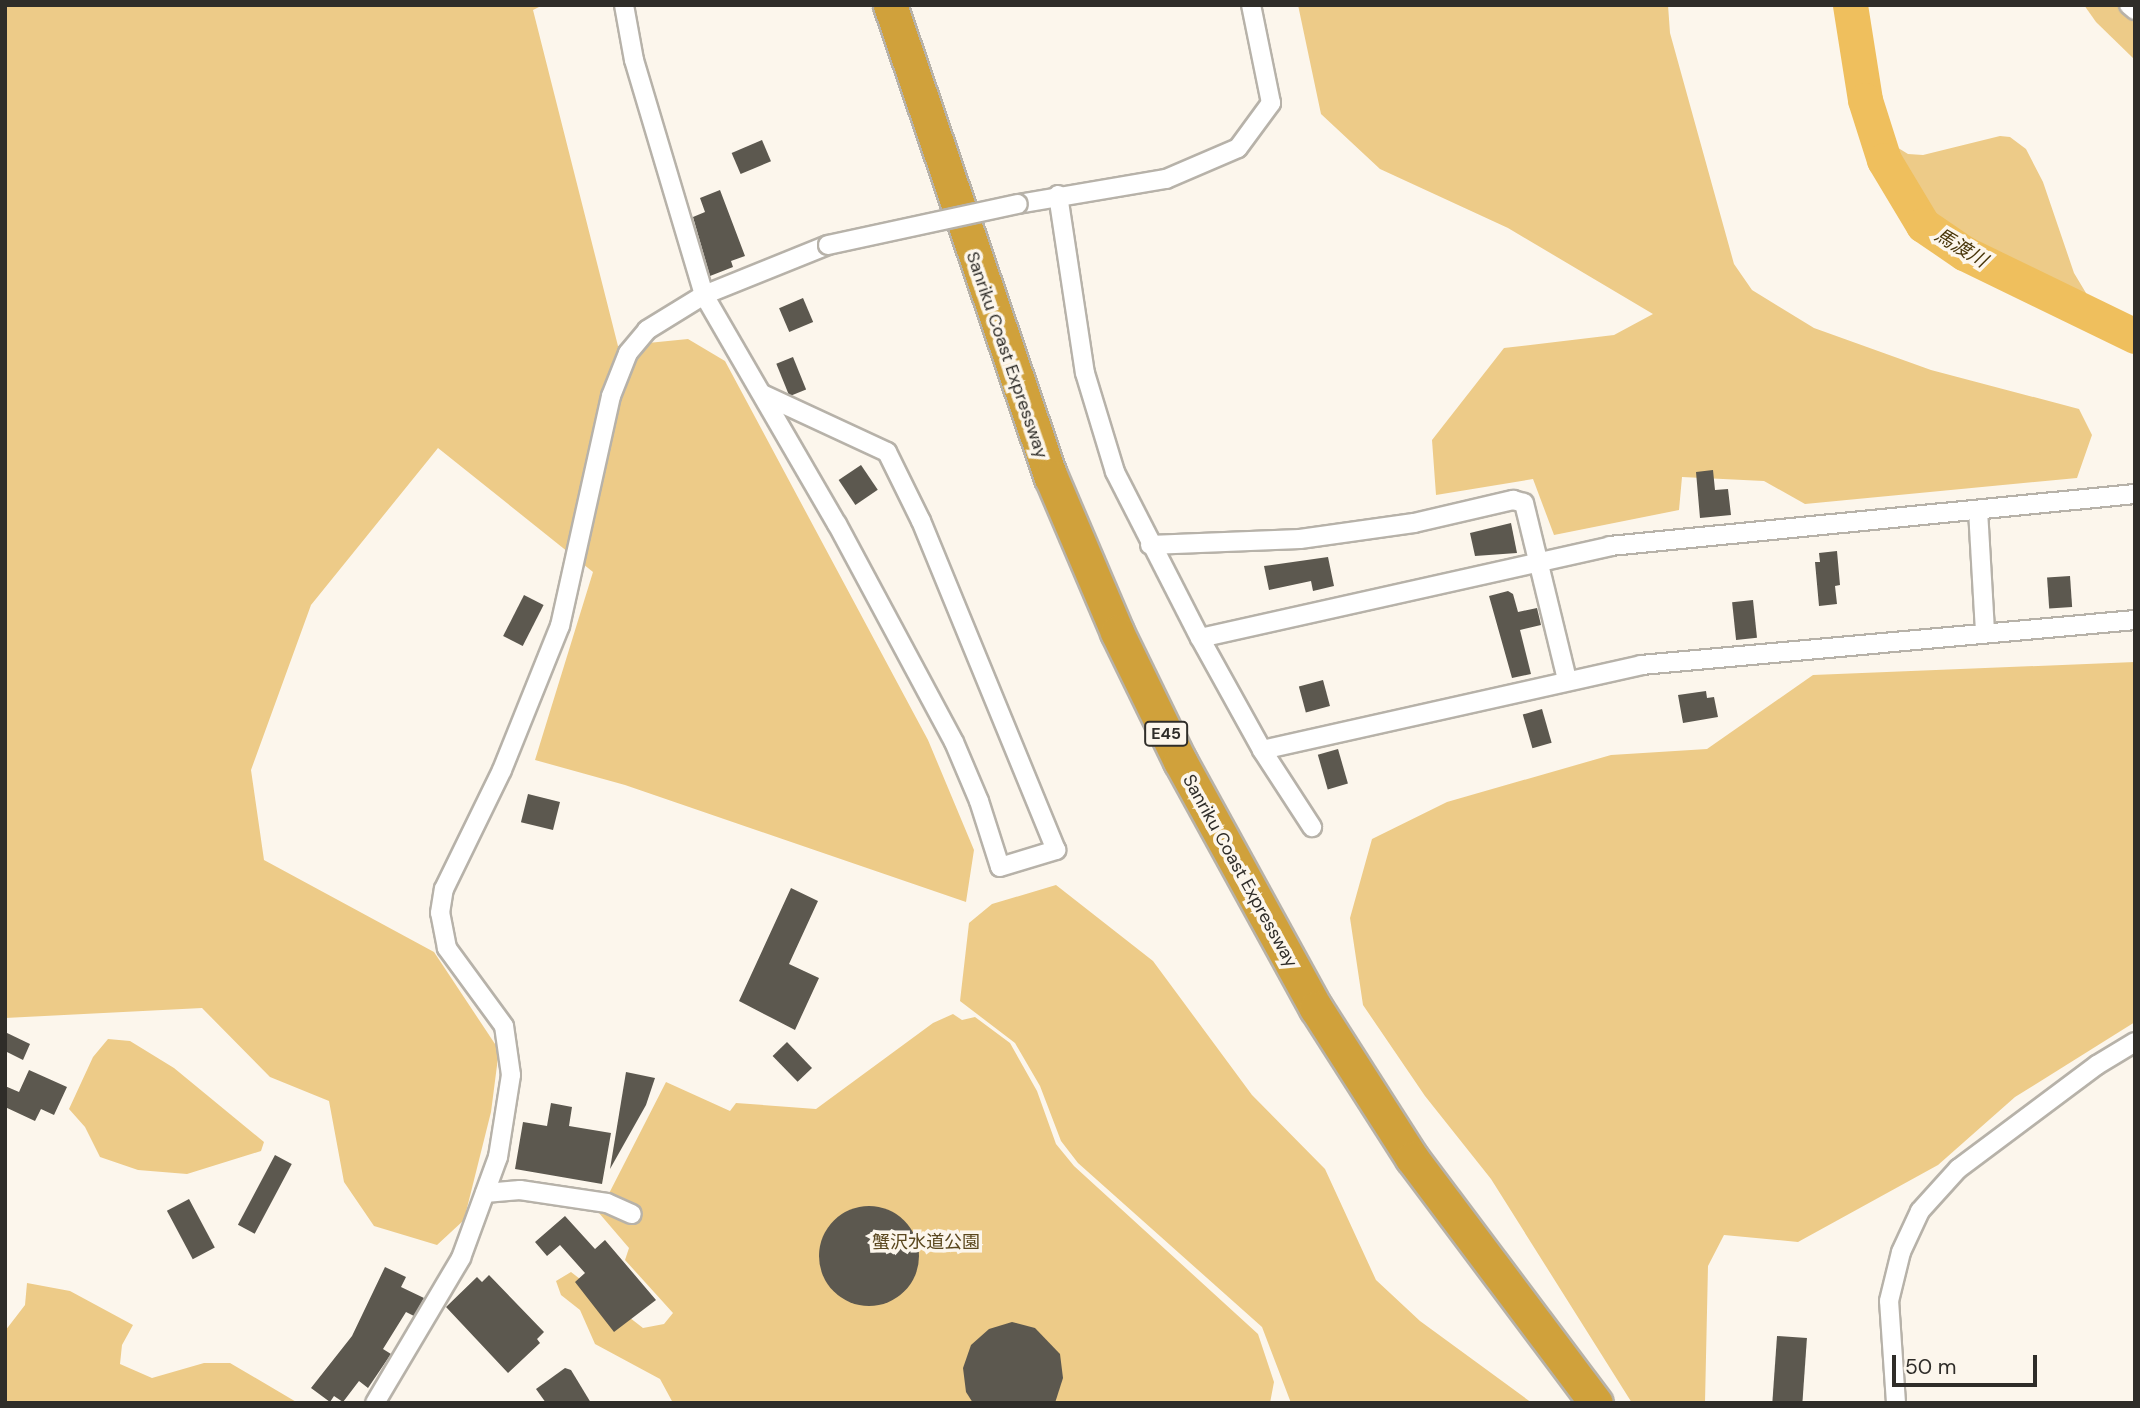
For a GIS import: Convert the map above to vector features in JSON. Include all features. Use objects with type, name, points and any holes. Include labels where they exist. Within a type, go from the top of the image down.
[{"type":"highway","name":"Sanriku Coast Expressway","points":[[890,5],[1051,477],[1117,632],[1180,761],[1268,926],[1405,1146],[1591,1396]]},
{"type":"street","points":[[624,5],[634,60],[704,295],[764,395],[954,742],[1000,867],[1056,850],[921,521],[887,452],[764,395]]},
{"type":"street","points":[[375,1403],[461,1258],[498,1157],[509,1089],[509,1049],[504,1026],[447,948],[440,913],[444,889],[502,771],[560,626],[611,396],[628,353],[647,330],[704,295],[828,244],[1058,195],[1166,179],[1238,148],[1271,103],[1251,5]]},
{"type":"street","points":[[2129,5],[2135,10]]},
{"type":"street","points":[[1058,195],[1085,373],[1115,472],[1150,545],[1262,750],[1312,827]]},
{"type":"street","points":[[1200,638],[1610,546],[2135,494]]},
{"type":"street","points":[[1150,545],[1300,539],[1414,523],[1513,500],[1524,503],[1567,680]]},
{"type":"street","points":[[1978,510],[1985,634]]},
{"type":"street","points":[[1262,750],[1642,665],[2135,620]]},
{"type":"street","points":[[1896,1403],[1889,1301],[1901,1252],[1920,1211],[1958,1169],[2097,1065],[2135,1042]]},
{"type":"street","points":[[485,1193],[520,1190],[607,1203],[632,1214]]},
{"type":"green space","points":[[5,5],[543,5],[533,10],[618,346],[688,339],[725,361],[928,740],[974,850],[966,902],[625,785],[535,760],[593,572],[438,448],[311,605],[251,770],[264,860],[434,952],[499,1050],[491,1112],[464,1220],[437,1245],[374,1226],[344,1182],[329,1101],[270,1077],[202,1008],[5,1018]]},
{"type":"green space","points":[[1298,5],[1668,5],[1670,33],[1734,264],[1752,290],[1814,328],[1931,370],[2079,409],[2092,435],[2077,478],[1805,504],[1764,481],[1682,477],[1679,510],[1554,535],[1533,479],[1436,495],[1432,440],[1504,348],[1614,335],[1653,314],[1508,228],[1380,169],[1321,114]]},
{"type":"green space","points":[[2084,5],[2135,5],[2135,60],[2096,22]]},
{"type":"green space","points":[[2000,136],[2010,137],[2026,149],[2043,182],[2074,273],[2086,293],[2078,299],[1936,219],[1915,195],[1893,153],[1895,146],[1908,154],[1923,155]]},
{"type":"green space","points":[[2135,662],[2135,1022],[2015,1097],[1938,1165],[1798,1242],[1724,1235],[1708,1266],[1705,1403],[1632,1403],[1491,1179],[1425,1096],[1363,1005],[1350,918],[1372,839],[1447,802],[1611,755],[1707,749],[1813,675]]},
{"type":"green space","points":[[1056,885],[1153,961],[1252,1095],[1325,1169],[1376,1280],[1420,1321],[1532,1403],[1291,1403],[1262,1327],[1078,1163],[1061,1141],[1040,1086],[1015,1043],[960,1001],[969,923],[992,904]]},
{"type":"green space","name":"蟹沢水道公園","points":[[953,1014],[962,1020],[975,1017],[1010,1043],[1037,1091],[1056,1144],[1074,1166],[1258,1334],[1274,1382],[1270,1403],[673,1403],[660,1379],[595,1344],[580,1310],[561,1295],[556,1281],[571,1272],[643,1328],[664,1324],[673,1313],[625,1260],[629,1248],[599,1213],[666,1082],[730,1111],[736,1103],[816,1109],[933,1023]]},
{"type":"green space","points":[[108,1039],[130,1041],[174,1068],[264,1142],[261,1151],[187,1174],[138,1170],[100,1157],[85,1127],[69,1109],[93,1057]]},
{"type":"green space","points":[[27,1283],[70,1291],[133,1325],[122,1345],[120,1364],[152,1378],[204,1363],[230,1363],[298,1403],[5,1403],[5,1331],[25,1305]]},
{"type":"building","points":[[762,140],[771,161],[741,174],[732,153]]},
{"type":"building","points":[[720,190],[745,256],[731,261],[733,267],[710,276],[693,217],[705,212],[700,198]]},
{"type":"building","points":[[803,298],[813,322],[789,332],[779,308]]},
{"type":"building","points":[[793,357],[806,389],[789,396],[776,364]]},
{"type":"building","points":[[861,465],[878,490],[855,505],[839,480]]},
{"type":"building","points":[[1713,470],[1715,490],[1728,489],[1731,515],[1700,518],[1696,472]]},
{"type":"building","points":[[1511,523],[1517,553],[1475,556],[1470,533]]},
{"type":"building","points":[[1837,551],[1840,585],[1835,586],[1837,604],[1819,606],[1815,562],[1820,562],[1819,553]]},
{"type":"building","points":[[1328,557],[1334,586],[1313,591],[1311,581],[1269,590],[1264,566]]},
{"type":"building","points":[[2070,576],[2072,607],[2049,609],[2047,578]]},
{"type":"building","points":[[1508,591],[1513,594],[1518,612],[1537,608],[1541,625],[1520,630],[1531,674],[1512,678],[1489,596]]},
{"type":"building","points":[[524,595],[544,605],[523,646],[503,636]]},
{"type":"building","points":[[1753,600],[1757,638],[1736,640],[1732,602]]},
{"type":"building","points":[[1323,680],[1330,706],[1306,713],[1299,686]]},
{"type":"building","points":[[1706,691],[1707,698],[1714,697],[1718,717],[1683,723],[1678,695]]},
{"type":"building","points":[[1542,709],[1552,743],[1532,748],[1523,715]]},
{"type":"building","points":[[1338,749],[1348,784],[1328,789],[1318,755]]},
{"type":"building","points":[[528,794],[560,802],[553,830],[521,822]]},
{"type":"building","points":[[791,888],[818,901],[789,964],[819,978],[795,1030],[739,1001]]},
{"type":"building","points":[[5,1032],[30,1044],[23,1060],[5,1051]]},
{"type":"building","points":[[787,1042],[812,1068],[798,1082],[773,1056]]},
{"type":"building","points":[[29,1070],[67,1087],[54,1115],[41,1109],[35,1121],[5,1107],[5,1086],[19,1092]]},
{"type":"building","points":[[626,1072],[655,1078],[646,1105],[610,1169]]},
{"type":"building","points":[[551,1103],[572,1107],[569,1126],[611,1133],[602,1184],[515,1169],[523,1122],[547,1126]]},
{"type":"building","points":[[275,1155],[292,1164],[255,1234],[238,1225]]},
{"type":"building","points":[[189,1199],[215,1248],[193,1259],[167,1211]]},
{"type":"building","points":[[869,1206],[888,1210],[905,1220],[915,1237],[919,1256],[915,1275],[905,1292],[888,1302],[869,1306],[850,1302],[833,1292],[823,1275],[819,1256],[823,1237],[833,1220],[850,1210]]},
{"type":"building","points":[[565,1216],[595,1249],[605,1240],[656,1300],[614,1332],[575,1282],[585,1273],[560,1245],[547,1256],[535,1242]]},
{"type":"building","points":[[385,1267],[406,1277],[401,1287],[424,1298],[414,1316],[406,1312],[383,1349],[391,1354],[368,1388],[359,1381],[343,1402],[334,1396],[330,1402],[311,1388],[352,1336]]},
{"type":"building","points":[[489,1275],[544,1332],[537,1339],[540,1343],[508,1373],[446,1307],[477,1277],[482,1282]]},
{"type":"building","points":[[1012,1322],[1035,1328],[1060,1354],[1063,1378],[1055,1403],[973,1403],[966,1392],[963,1368],[971,1345],[989,1329]]},
{"type":"building","points":[[1777,1336],[1807,1338],[1802,1403],[1772,1403]]},
{"type":"building","points":[[565,1368],[571,1370],[591,1403],[546,1403],[536,1389]]},
{"type":"waterway","name":"馬渡川","points":[[1850,5],[1865,100],[1884,160],[1923,225],[1964,253],[2135,336]]}]
